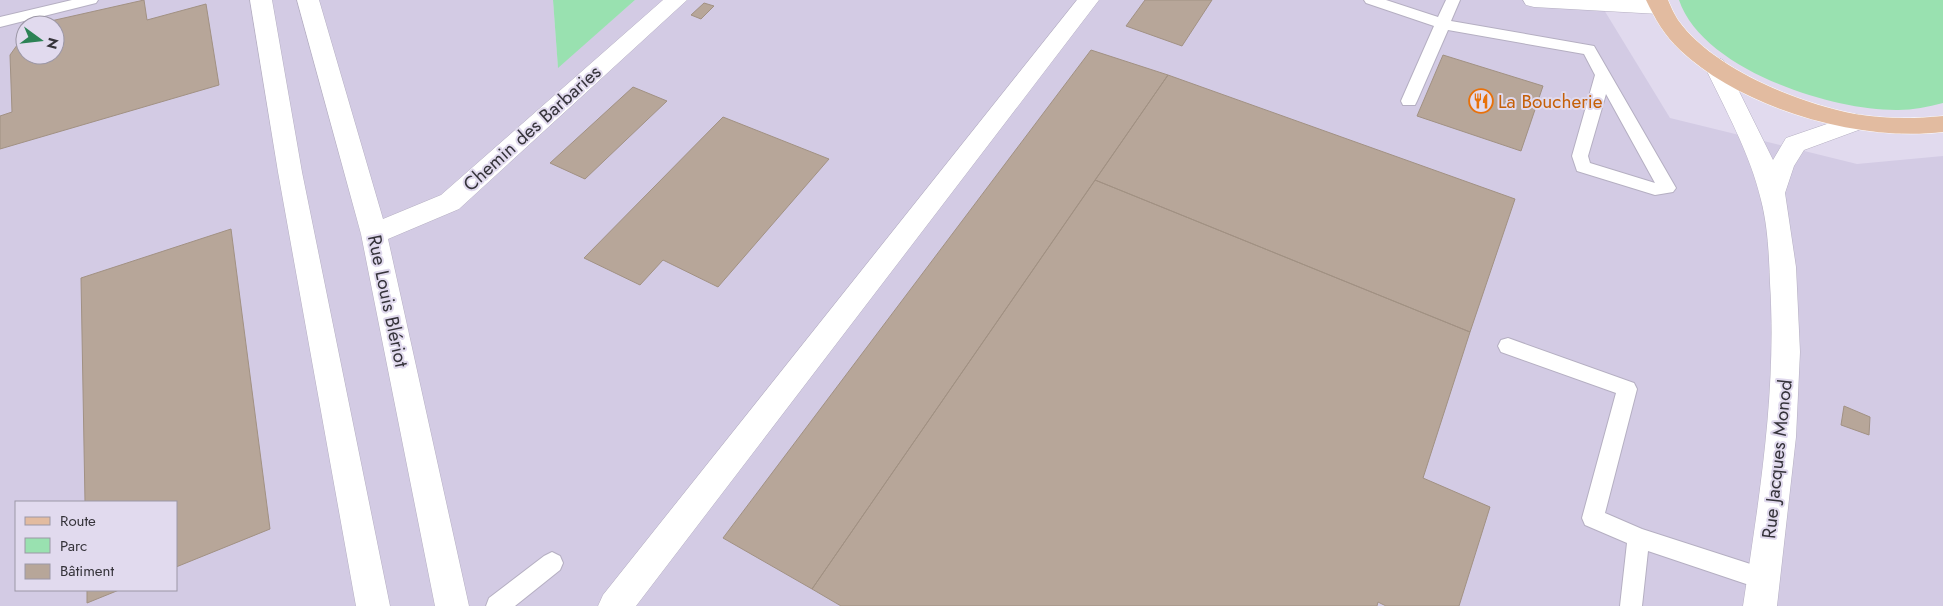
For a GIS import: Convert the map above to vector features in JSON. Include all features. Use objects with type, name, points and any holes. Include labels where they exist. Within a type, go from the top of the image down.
[{"type":"main road","points":[[1658,4],[1672,27],[1684,40],[1714,65],[1756,89],[1804,109],[1856,122],[1891,126],[1943,124]]},
{"type":"street","points":[[261,0],[290,172],[373,606]]},
{"type":"street","name":"Rue Louis Blériot","points":[[308,0],[374,234],[452,606]]},
{"type":"street","name":"Chemin des Barbaries","points":[[374,234],[450,202],[676,0]]},
{"type":"street","points":[[615,606],[1088,0]]},
{"type":"street","points":[[1534,0],[1658,4]]},
{"type":"street","name":"Rue Jacques Monod","points":[[1714,65],[1745,125],[1772,193],[1780,240],[1788,320],[1784,422],[1762,593]]},
{"type":"street","name":"Rue Jacques Monod","points":[[1772,193],[1782,165],[1795,144],[1856,122]]},
{"type":"lane","points":[[0,22],[91,0]]},
{"type":"lane","points":[[1370,0],[1442,24],[1590,50],[1667,188],[1655,189],[1583,167],[1580,156],[1603,75]]},
{"type":"lane","points":[[1409,101],[1453,0]]},
{"type":"lane","points":[[1508,346],[1627,389],[1593,518],[1762,593]]},
{"type":"lane","points":[[1631,606],[1639,538]]},
{"type":"lane","points":[[498,606],[552,563]]},
{"type":"shaded area","points":[[0,0],[553,0],[558,67],[635,0],[1598,0],[1670,118],[1857,164],[1943,156],[1943,606],[0,606]]},
{"type":"green space","points":[[553,0],[635,0],[558,68]]},
{"type":"green space","points":[[1679,0],[1943,0],[1943,103],[1898,110],[1839,103],[1805,94],[1772,81],[1741,65],[1714,46],[1692,25]]},
{"type":"building","points":[[144,0],[147,20],[206,4],[219,85],[0,149],[0,116],[12,112],[10,55],[15,48],[15,65],[65,65],[65,18]]},
{"type":"building","points":[[1145,0],[1212,0],[1182,46],[1126,26]]},
{"type":"building","points":[[704,3],[714,6],[701,19],[691,15]]},
{"type":"building","points":[[1091,50],[1168,75],[812,589],[723,538]]},
{"type":"building","name":"La Boucherie","points":[[1443,55],[1543,86],[1521,151],[1417,116]]},
{"type":"building","points":[[1168,75],[1515,199],[1470,332],[1095,180]]},
{"type":"building","points":[[633,87],[667,101],[585,179],[550,163]]},
{"type":"building","points":[[723,117],[829,159],[718,287],[663,260],[640,285],[584,258]]},
{"type":"building","points":[[1095,180],[1470,332],[1423,478],[1490,507],[1459,606],[1386,606],[1378,602],[1377,606],[841,606],[812,589]]},
{"type":"building","points":[[231,229],[270,529],[178,566],[178,501],[85,501],[81,278]]},
{"type":"building","points":[[1844,406],[1870,417],[1869,435],[1841,425]]},
{"type":"building","points":[[87,591],[117,591],[87,603]]},
{"type":"place","name":"La Boucherie","points":[[1481,101]]}]
